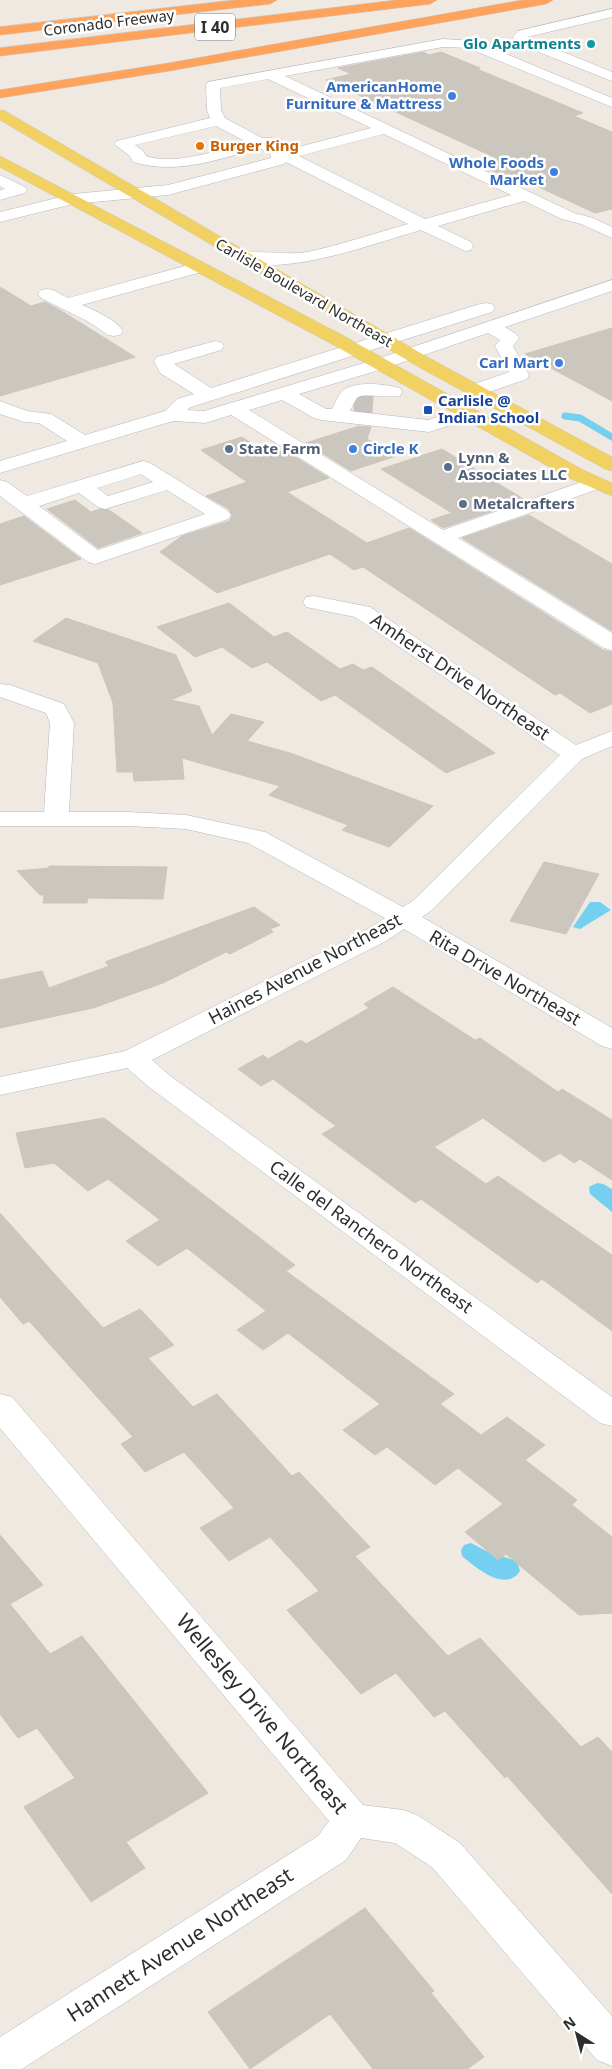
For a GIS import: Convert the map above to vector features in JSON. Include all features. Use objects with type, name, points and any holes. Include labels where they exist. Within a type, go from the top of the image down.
[{"type":"highway","name":"Coronado Freeway","points":[[0,31],[270,0]]},
{"type":"highway","name":"Coronado Freeway","points":[[0,52],[430,0]]},
{"type":"highway","points":[[0,94],[168,67],[546,0]]},
{"type":"main road","name":"Carlisle Boulevard Northeast","points":[[0,114],[243,258],[410,354],[612,465]]},
{"type":"main road","name":"Carlisle Boulevard Northeast","points":[[0,161],[356,350],[576,474],[604,487]]},
{"type":"street","points":[[612,13],[523,34],[520,37],[523,41],[612,77]]},
{"type":"street","points":[[218,121],[214,110],[214,86],[443,43],[470,44],[612,102]]},
{"type":"street","points":[[271,75],[568,216],[588,221],[612,233]]},
{"type":"street","points":[[333,124],[360,117]]},
{"type":"street","points":[[278,138],[260,142],[170,164],[144,162],[138,159],[138,154],[122,144],[218,121],[260,142],[465,246]]},
{"type":"street","points":[[2,225],[31,217],[73,199],[168,190],[278,162],[285,155],[386,130]]},
{"type":"street","points":[[0,180],[19,190]]},
{"type":"street","points":[[0,196],[44,184]]},
{"type":"street","points":[[0,196],[31,217]]},
{"type":"street","points":[[243,258],[277,259],[307,257],[526,196]]},
{"type":"street","points":[[568,216],[571,227],[612,246]]},
{"type":"street","points":[[287,283],[294,268],[307,257]]},
{"type":"street","points":[[68,303],[199,267]]},
{"type":"street","points":[[588,275],[612,283]]},
{"type":"street","points":[[0,467],[172,415],[205,417],[380,364],[612,283]]},
{"type":"street","points":[[47,294],[68,303],[114,331]]},
{"type":"street","points":[[172,415],[184,403],[505,302]]},
{"type":"street","points":[[476,390],[520,375],[504,346],[510,338],[490,326]]},
{"type":"street","points":[[209,395],[166,368],[163,361],[215,346]]},
{"type":"street","points":[[283,393],[321,414],[346,408],[387,407],[417,384]]},
{"type":"street","points":[[346,408],[350,394],[360,390],[387,407],[429,426],[468,413]]},
{"type":"street","points":[[0,407],[24,416],[44,418],[89,440],[119,451],[221,515],[95,558],[0,486]]},
{"type":"street","points":[[234,408],[612,643]]},
{"type":"street","points":[[23,504],[143,467]]},
{"type":"street","points":[[82,486],[106,503],[170,483]]},
{"type":"street","points":[[442,537],[604,487]]},
{"type":"street","name":"Amherst Drive Northeast","points":[[314,602],[362,612],[574,754]]},
{"type":"street","points":[[2,690],[56,709],[62,723],[56,818]]},
{"type":"street","name":"Haines Avenue Northeast","points":[[0,1086],[133,1058],[377,935],[423,905],[574,754],[612,738]]},
{"type":"street","name":"Rita Drive Northeast","points":[[0,819],[56,818],[186,822],[256,837],[404,918],[612,1040]]},
{"type":"street","name":"Calle del Ranchero Northeast","points":[[133,1058],[159,1081],[612,1414]]},
{"type":"street","name":"Wellesley Drive Northeast","points":[[0,1406],[352,1820],[403,1827],[446,1854],[612,2046]]},
{"type":"street","name":"Hannett Avenue Northeast","points":[[0,2060],[332,1848],[352,1820]]},
{"type":"water","points":[[590,902],[600,902],[611,910],[580,929],[573,927]]},
{"type":"water","points":[[597,1183],[612,1189],[612,1212],[590,1194],[589,1187]]},
{"type":"water","points":[[471,1543],[488,1552],[517,1561],[520,1571],[514,1577],[507,1580],[499,1579],[483,1572],[462,1556],[461,1550],[464,1545]]},
{"type":"building","name":"AmericanHome Furniture & Mattress","points":[[424,52],[429,55],[441,52],[480,68],[477,69],[583,113],[574,116],[612,132],[612,209],[595,213],[528,182],[522,184],[479,165],[493,161],[490,160],[496,158],[326,80],[351,74],[338,68]]},
{"type":"building","points":[[0,287],[31,306],[45,302],[135,357],[0,396]]},
{"type":"building","points":[[612,328],[612,401],[525,354]]},
{"type":"building","name":"Circle K","points":[[359,426],[371,427],[367,439],[396,456],[351,471],[306,443]]},
{"type":"building","points":[[242,437],[270,455],[284,450],[329,478],[287,492],[367,543],[409,528],[603,650],[612,652],[612,704],[590,713],[560,693],[555,695],[363,567],[354,570],[330,554],[217,593],[160,552],[182,536],[229,521],[232,516],[229,509],[206,496],[247,482],[201,450]]},
{"type":"building","points":[[442,449],[525,500],[443,528],[431,520],[452,513],[381,469]]},
{"type":"building","points":[[75,500],[91,512],[100,509],[109,510],[142,533],[98,548],[47,509]]},
{"type":"building","points":[[529,515],[612,564],[612,631],[462,538]]},
{"type":"building","points":[[24,516],[81,559],[0,585],[0,524]]},
{"type":"building","points":[[229,603],[274,637],[287,632],[340,669],[353,664],[363,670],[372,667],[495,753],[446,773],[335,695],[321,701],[267,662],[252,668],[222,647],[195,657],[157,627]]},
{"type":"building","points":[[66,618],[176,655],[192,691],[171,700],[199,706],[212,735],[231,714],[264,722],[247,741],[290,753],[433,806],[389,847],[342,830],[348,825],[269,795],[280,786],[182,758],[184,779],[134,781],[133,772],[117,772],[113,703],[98,663],[33,641]]},
{"type":"building","points":[[544,862],[599,874],[566,934],[510,921]]},
{"type":"building","points":[[49,866],[167,867],[163,899],[88,898],[87,903],[43,903],[44,895],[40,895],[17,871],[49,868]]},
{"type":"building","points":[[254,907],[280,925],[270,929],[273,932],[230,954],[226,952],[163,983],[93,1008],[0,1028],[0,980],[42,971],[49,988],[109,966],[105,962]]},
{"type":"building","points":[[393,987],[475,1040],[480,1038],[558,1092],[562,1089],[612,1120],[612,1180],[580,1159],[574,1163],[560,1153],[544,1162],[483,1118],[434,1147],[486,1184],[498,1176],[612,1255],[612,1331],[542,1279],[537,1283],[421,1199],[415,1203],[322,1134],[336,1126],[273,1079],[261,1086],[238,1069],[263,1055],[268,1059],[301,1040],[306,1044],[369,1008],[364,1004]]},
{"type":"building","points":[[104,1118],[295,1265],[286,1271],[454,1394],[440,1404],[481,1435],[507,1417],[545,1445],[525,1460],[577,1500],[572,1505],[612,1537],[612,1613],[579,1615],[506,1554],[498,1560],[465,1532],[503,1504],[458,1468],[435,1485],[387,1447],[375,1455],[343,1430],[380,1404],[288,1333],[263,1350],[237,1330],[266,1311],[187,1248],[158,1266],[126,1241],[160,1220],[108,1179],[88,1191],[54,1163],[25,1168],[16,1133]]},
{"type":"building","points":[[0,1213],[103,1328],[140,1309],[174,1345],[148,1358],[193,1407],[217,1394],[292,1476],[299,1472],[370,1547],[355,1556],[448,1656],[480,1638],[581,1747],[598,1737],[612,1752],[612,1894],[507,1776],[505,1778],[445,1711],[434,1717],[396,1673],[361,1694],[287,1610],[319,1591],[270,1537],[229,1561],[200,1528],[234,1508],[184,1452],[145,1472],[121,1444],[133,1437],[29,1321],[23,1324],[0,1297]]},
{"type":"building","points":[[0,1535],[43,1585],[10,1604],[50,1654],[82,1636],[208,1793],[126,1842],[145,1868],[91,1902],[24,1807],[75,1778],[37,1728],[18,1738],[0,1714]]},
{"type":"building","points":[[365,1908],[434,1991],[431,1993],[484,2057],[467,2069],[373,2069],[330,2014],[250,2069],[208,2012]]},
{"type":"waterway","points":[[565,416],[580,418],[612,437]]},
{"type":"tunnel","points":[[354,404],[380,406]]},
{"type":"place","name":"Glo Apartments","points":[[591,44]]},
{"type":"place","name":"AmericanHome Furniture & Mattress","points":[[452,96]]},
{"type":"place","name":"Burger King","points":[[200,146]]},
{"type":"place","name":"Whole Foods Market","points":[[554,172]]},
{"type":"place","name":"Carl Mart","points":[[559,363]]},
{"type":"place","name":"Carlisle @ Indian School","points":[[428,410]]},
{"type":"place","name":"State Farm","points":[[229,449]]},
{"type":"place","name":"Circle K","points":[[353,449]]},
{"type":"place","name":"Lynn & Associates LLC","points":[[448,467]]},
{"type":"place","name":"Metalcrafters","points":[[463,504]]}]
